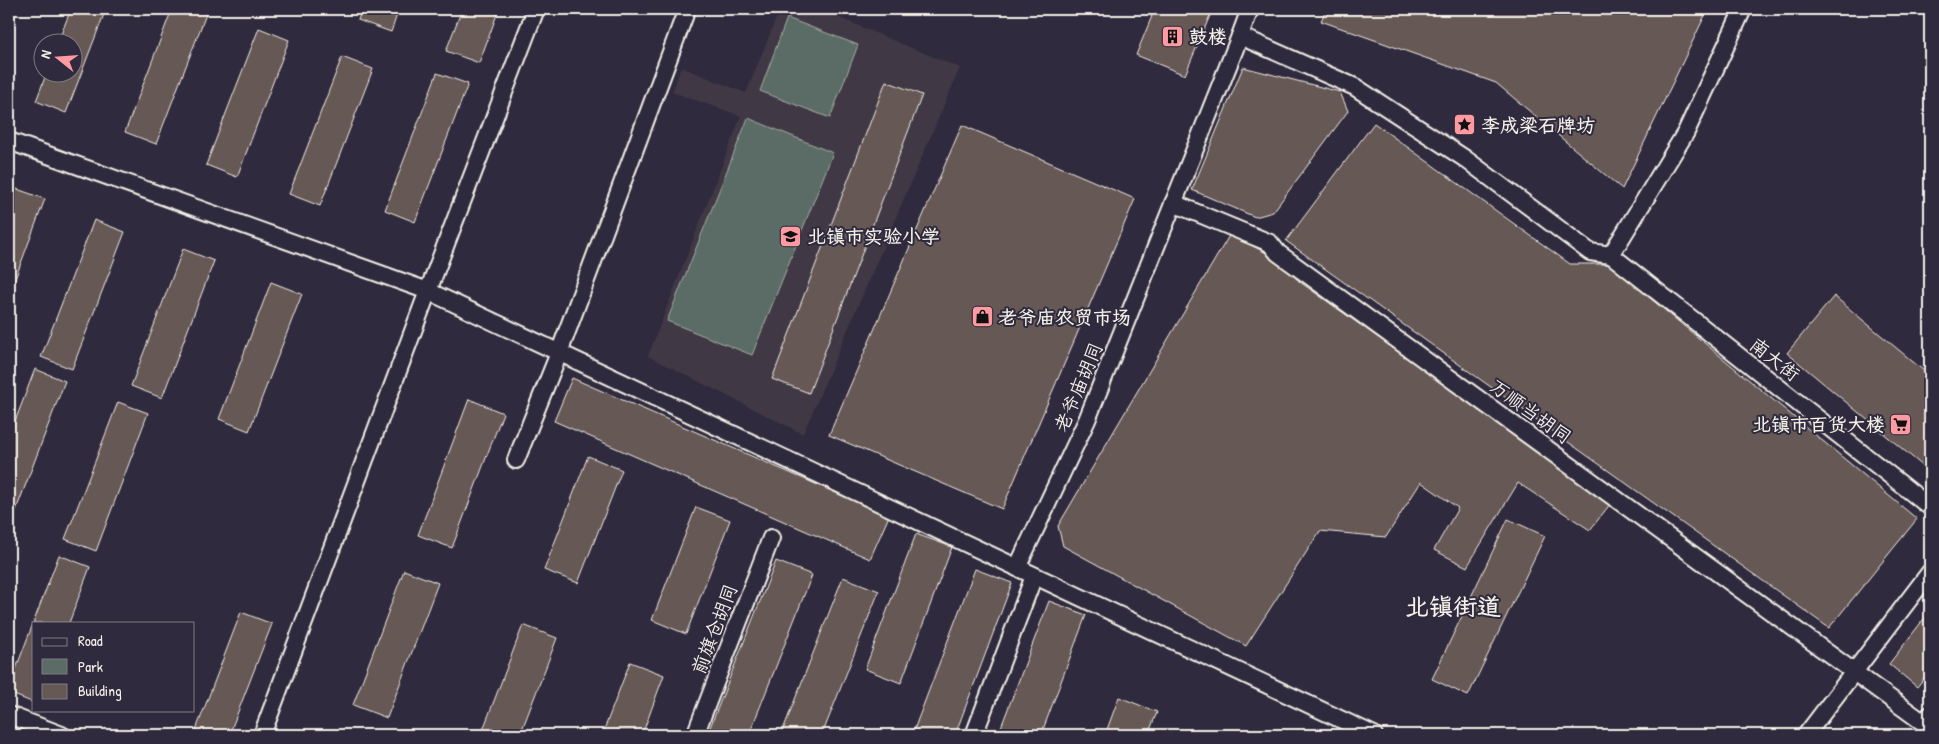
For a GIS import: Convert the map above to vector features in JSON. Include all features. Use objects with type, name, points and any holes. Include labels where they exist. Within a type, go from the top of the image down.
[{"type":"street","points":[[262,735],[536,9]]},
{"type":"street","points":[[516,460],[559,353],[687,9]]},
{"type":"street","name":"老爷庙胡同","points":[[1017,568],[1088,420],[1250,9]]},
{"type":"street","points":[[1240,36],[1355,87],[1464,158],[1590,252],[1611,255],[1686,132],[1743,9]]},
{"type":"street","points":[[9,141],[428,292],[1374,735]]},
{"type":"street","name":"万顺当胡同","points":[[1175,196],[1270,243],[1286,258],[1924,723],[1930,715]]},
{"type":"street","name":"南大街","points":[[1611,255],[1930,507]]},
{"type":"street","name":"前旗仓胡同","points":[[695,735],[771,538]]},
{"type":"street","points":[[1806,735],[1930,572]]},
{"type":"street","points":[[974,735],[1034,576]]},
{"type":"street","points":[[9,715],[62,735]]},
{"type":"shaded area","name":"北镇市实验小学","points":[[780,9],[818,9],[960,68],[803,434],[648,356],[741,116],[672,92],[681,67],[746,93]]},
{"type":"green space","points":[[787,18],[858,45],[830,118],[760,91]]},
{"type":"green space","points":[[748,118],[833,153],[752,355],[667,321]]},
{"type":"building","points":[[9,9],[15,9],[9,26]]},
{"type":"building","points":[[71,9],[106,9],[82,71],[82,32],[62,32]]},
{"type":"building","points":[[172,9],[208,9],[156,144],[125,132]]},
{"type":"building","points":[[362,9],[399,9],[391,32],[358,20]]},
{"type":"building","points":[[462,9],[499,9],[479,63],[446,51]]},
{"type":"building","name":"鼓楼","points":[[1149,9],[1201,9],[1211,13],[1185,75],[1136,55],[1152,16],[1147,14]]},
{"type":"building","points":[[1326,9],[1708,9],[1622,189],[1496,83],[1321,21]]},
{"type":"building","points":[[259,28],[289,40],[237,177],[206,165]]},
{"type":"building","points":[[342,57],[373,69],[320,206],[289,194]]},
{"type":"building","points":[[1243,67],[1340,92],[1348,111],[1273,212],[1255,217],[1192,190]]},
{"type":"building","points":[[437,73],[468,84],[415,222],[385,210]]},
{"type":"building","points":[[886,81],[922,95],[809,393],[772,379]]},
{"type":"building","points":[[43,82],[78,82],[66,113],[36,101]]},
{"type":"building","points":[[1374,123],[1570,264],[1609,264],[1917,519],[1829,628],[1286,241]]},
{"type":"building","name":"老爷庙农贸市场","points":[[962,125],[1135,199],[1002,509],[829,435]]},
{"type":"building","points":[[14,188],[45,199],[9,295],[9,202]]},
{"type":"building","points":[[94,220],[125,232],[72,369],[41,357]]},
{"type":"building","points":[[1230,234],[1272,256],[1300,282],[1611,503],[1590,530],[1518,483],[1467,567],[1434,550],[1458,508],[1421,482],[1386,537],[1320,531],[1246,646],[1063,546],[1058,526]]},
{"type":"building","points":[[183,249],[214,261],[162,398],[131,386]]},
{"type":"building","points":[[271,282],[302,294],[249,431],[219,419]]},
{"type":"building","name":"北镇市百货大楼","points":[[1834,296],[1930,376],[1930,472],[1787,353]]},
{"type":"building","points":[[35,369],[65,381],[13,518],[9,517],[9,437]]},
{"type":"building","points":[[572,378],[889,516],[870,559],[554,421]]},
{"type":"building","points":[[469,399],[503,413],[452,548],[418,535]]},
{"type":"building","points":[[118,402],[148,413],[96,551],[65,539]]},
{"type":"building","points":[[588,456],[622,470],[578,583],[544,570]]},
{"type":"building","points":[[696,507],[730,520],[686,634],[652,620]]},
{"type":"building","points":[[1508,519],[1545,536],[1468,696],[1432,679]]},
{"type":"building","points":[[916,534],[952,547],[901,683],[865,669]]},
{"type":"building","points":[[59,555],[90,567],[69,622],[34,622]]},
{"type":"building","points":[[776,561],[812,575],[749,735],[707,735]]},
{"type":"building","points":[[975,569],[1012,583],[955,735],[912,735]]},
{"type":"building","points":[[404,570],[438,583],[387,718],[353,705]]},
{"type":"building","points":[[843,577],[879,591],[822,735],[781,735]]},
{"type":"building","points":[[1049,601],[1086,615],[1041,735],[998,735]]},
{"type":"building","points":[[1930,611],[1930,671],[1917,687],[1889,664]]},
{"type":"building","points":[[241,612],[272,624],[229,735],[194,735]]},
{"type":"building","points":[[523,625],[557,638],[520,735],[481,735]]},
{"type":"building","points":[[32,626],[32,702],[9,693],[9,687]]},
{"type":"building","points":[[630,662],[664,675],[642,735],[602,735]]},
{"type":"building","points":[[1119,697],[1157,712],[1148,735],[1105,735]]},
{"type":"place","name":"鼓楼","points":[[1173,36]]},
{"type":"place","name":"李成梁石牌坊","points":[[1465,125]]},
{"type":"place","name":"北镇市实验小学","points":[[791,236]]},
{"type":"place","name":"老爷庙农贸市场","points":[[982,317]]},
{"type":"place","name":"北镇市百货大楼","points":[[1901,424]]},
{"type":"district","name":"北镇街道","points":[[1453,606]]}]
